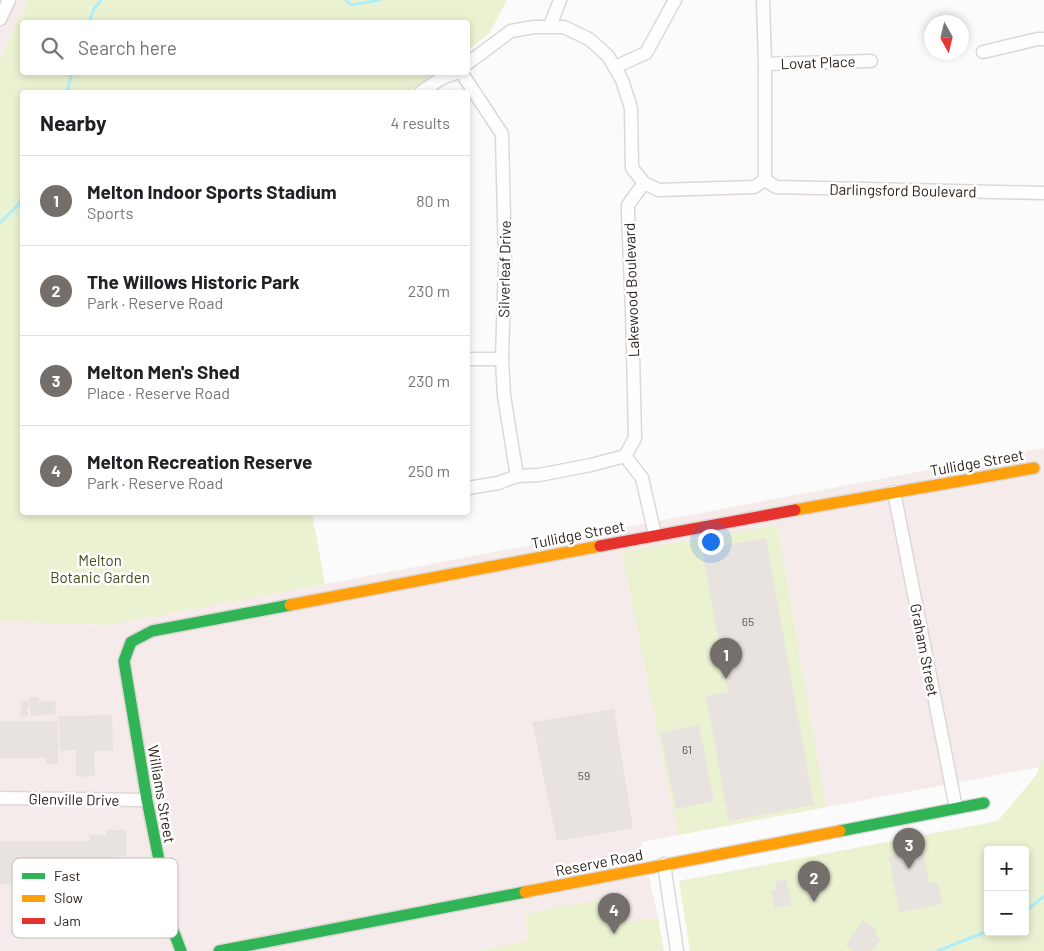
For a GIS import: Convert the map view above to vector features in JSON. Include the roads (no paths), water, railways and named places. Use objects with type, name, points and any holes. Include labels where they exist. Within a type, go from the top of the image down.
[{"type":"street","points":[[0,19],[9,0]]},
{"type":"street","points":[[550,26],[560,0]]},
{"type":"street","points":[[614,67],[646,53],[675,0]]},
{"type":"street","points":[[470,62],[511,32],[534,27],[564,27],[589,39],[608,56],[622,80],[631,108],[632,168],[644,183],[659,190],[754,187],[765,180],[763,0]]},
{"type":"street","points":[[983,52],[1044,39]]},
{"type":"street","name":"Lovat Place","points":[[765,64],[870,61]]},
{"type":"street","points":[[424,90],[442,78],[451,75]]},
{"type":"street","name":"Silverleaf Drive","points":[[462,75],[502,134],[505,260],[502,359],[504,396],[517,476]]},
{"type":"street","name":"Darlingsford Boulevard","points":[[765,180],[776,187],[1044,193]]},
{"type":"street","name":"Lakewood Boulevard","points":[[625,456],[635,438],[628,205],[644,183]]},
{"type":"street","points":[[470,359],[502,359]]},
{"type":"street","points":[[470,488],[498,483],[517,476],[539,475],[625,456],[642,478],[655,535]]},
{"type":"street","name":"Tullidge Street","points":[[131,642],[152,630],[655,535],[1034,468]]},
{"type":"street","name":"Graham Street","points":[[894,492],[956,808]]},
{"type":"street","name":"Williams Street","points":[[131,642],[124,661],[159,858]]},
{"type":"street","name":"Glenville Drive","points":[[0,798],[147,800]]},
{"type":"street","name":"Reserve Road","points":[[219,951],[984,803]]},
{"type":"street","points":[[664,864],[677,951]]},
{"type":"street","name":"Williams Street","points":[[176,938],[181,951]]},
{"type":"waterway","points":[[90,20],[94,9],[101,0]]},
{"type":"waterway","points":[[346,0],[351,5],[380,0]]},
{"type":"waterway","points":[[68,90],[71,75]]},
{"type":"waterway","points":[[0,223],[20,201]]},
{"type":"waterway","points":[[1029,909],[1044,896]]},
{"type":"waterway","points":[[938,951],[984,933]]},
{"type":"place","name":"Melton Indoor Sports Stadium","points":[[726,679]]},
{"type":"place","name":"Melton Men's Shed","points":[[909,869]]},
{"type":"place","name":"The Willows Historic Park","points":[[814,902]]},
{"type":"place","name":"Melton Recreation Reserve","points":[[614,934]]},
{"type":"park label","name":"Melton Botanic Garden","points":[[100,568]]}]
